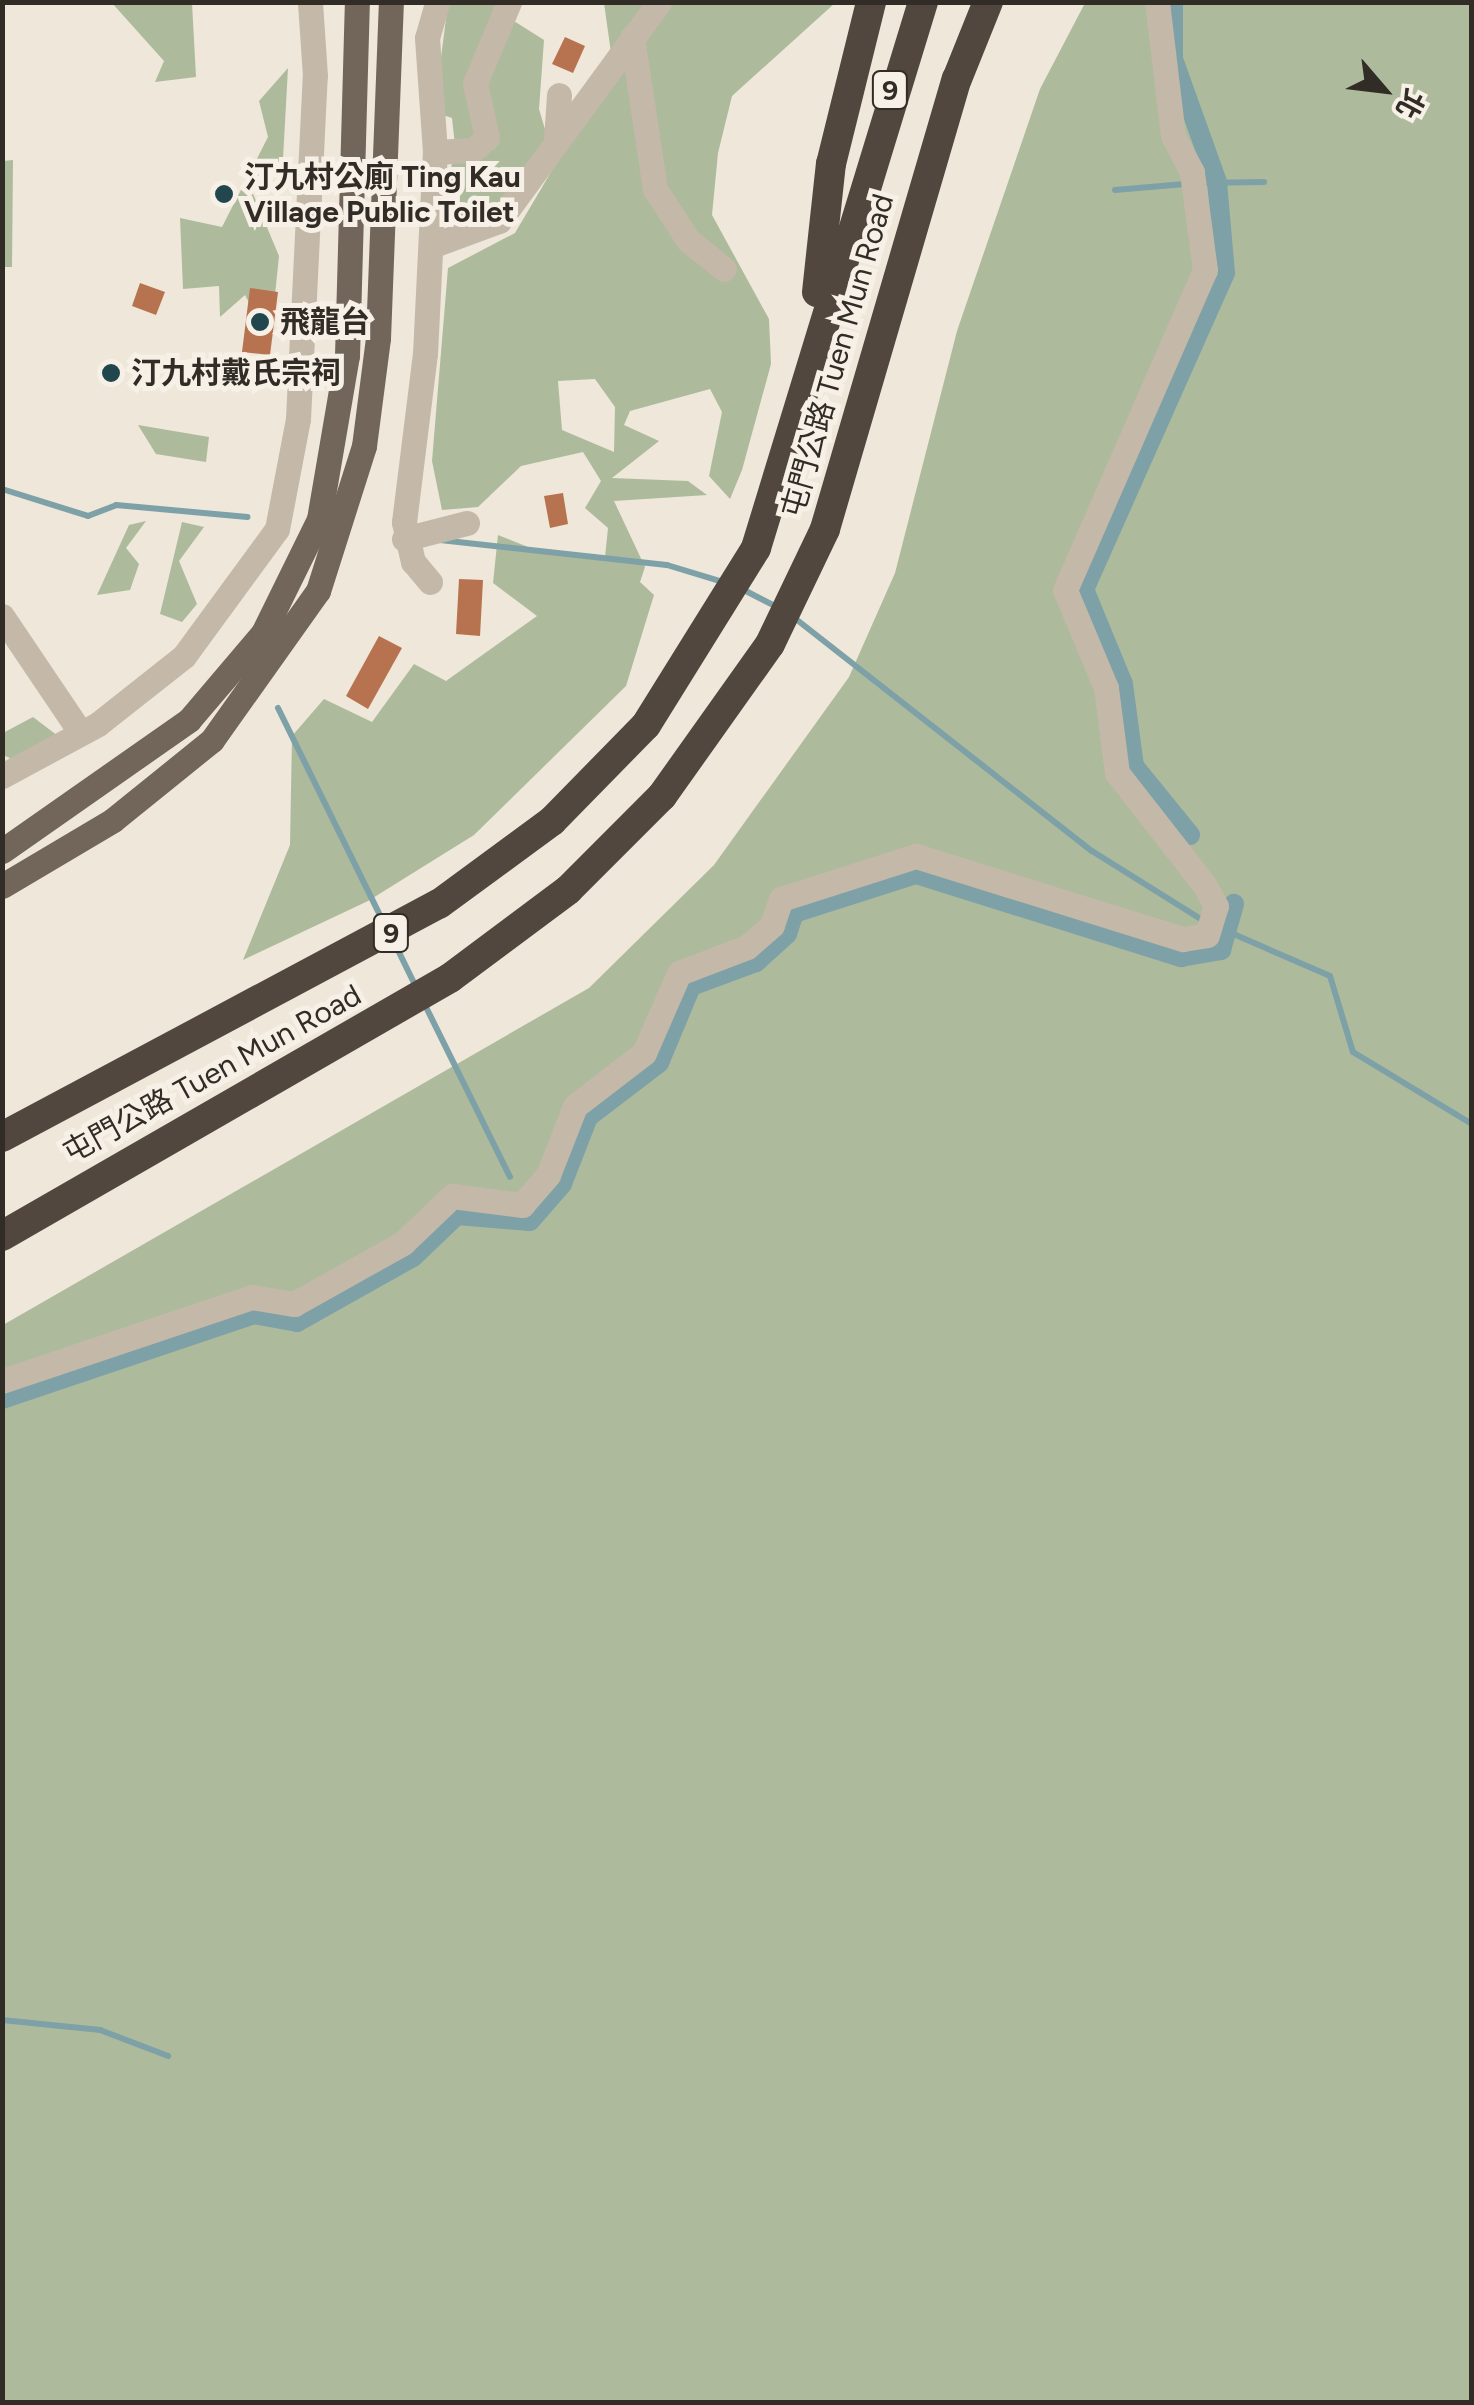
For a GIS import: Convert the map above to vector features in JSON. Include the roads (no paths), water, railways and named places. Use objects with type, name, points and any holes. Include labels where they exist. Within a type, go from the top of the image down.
[{"type":"highway","name":"屯門公路 Tuen Mun Road","points":[[2,1137],[381,940],[490,868],[603,772],[678,683],[736,591],[775,498],[815,345],[835,238],[923,2]]},
{"type":"highway","name":"屯門公路 Tuen Mun Road","points":[[2,1236],[450,978],[568,890],[662,796],[761,659],[826,529],[946,113],[988,2]]},
{"type":"highway","points":[[835,238],[868,13]]},
{"type":"main road","points":[[2,850],[189,720],[263,633],[319,519],[339,434],[350,317],[357,2]]},
{"type":"main road","points":[[2,886],[112,820],[212,740],[318,592],[364,446],[378,338],[391,2]]},
{"type":"street","points":[[2,776],[81,733],[184,656],[277,529],[298,420],[312,120],[310,2]]},
{"type":"street","points":[[430,582],[404,539],[431,246],[435,152],[426,66],[437,2]]},
{"type":"street","points":[[435,152],[473,150],[486,138],[475,83],[509,2]]},
{"type":"street","points":[[431,246],[499,221],[659,2]]},
{"type":"street","points":[[2,1381],[252,1297],[294,1304],[402,1243],[452,1196],[522,1205],[548,1175],[574,1106],[644,1053],[679,973],[747,947],[772,925],[780,899],[916,856],[1183,939],[1210,923],[1204,882],[1118,773],[1106,688],[1064,590],[1205,270],[1194,185],[1173,136],[1156,2]]},
{"type":"street","points":[[632,37],[655,189],[688,240],[724,269]]},
{"type":"street","points":[[556,143],[559,95]]},
{"type":"street","points":[[404,539],[467,524]]},
{"type":"street","points":[[2,616],[81,733]]},
{"type":"waterway","points":[[1173,2],[1173,59],[1217,182],[1225,273],[1084,589],[1123,684],[1134,766],[1190,835]]},
{"type":"waterway","points":[[1198,183],[1264,182]]},
{"type":"waterway","points":[[1115,190],[1185,184]]},
{"type":"waterway","points":[[2,489],[88,516],[116,505],[247,517]]},
{"type":"waterway","points":[[440,540],[667,565],[723,582]]},
{"type":"waterway","points":[[740,588],[777,607]]},
{"type":"waterway","points":[[792,616],[1092,851],[1204,921]]},
{"type":"waterway","points":[[278,708],[385,925]]},
{"type":"waterway","points":[[2,1399],[254,1314],[297,1322],[413,1257],[457,1215],[530,1221],[562,1184],[588,1117],[659,1063],[691,986],[756,962],[787,934],[794,913],[916,874],[1181,957],[1221,950],[1234,904]]},
{"type":"waterway","points":[[1215,926],[1330,976],[1353,1052],[1472,1124]]},
{"type":"waterway","points":[[393,940],[416,987]]},
{"type":"waterway","points":[[424,1003],[510,1177]]},
{"type":"waterway","points":[[2,2020],[100,2030],[168,2056]]},
{"type":"place","name":"汀九村公廁 Ting Kau Village Public Toilet","points":[[224,194]]},
{"type":"place","name":"飛龍台","points":[[260,322]]},
{"type":"place","name":"汀九村戴氏宗祠","points":[[111,373]]}]
